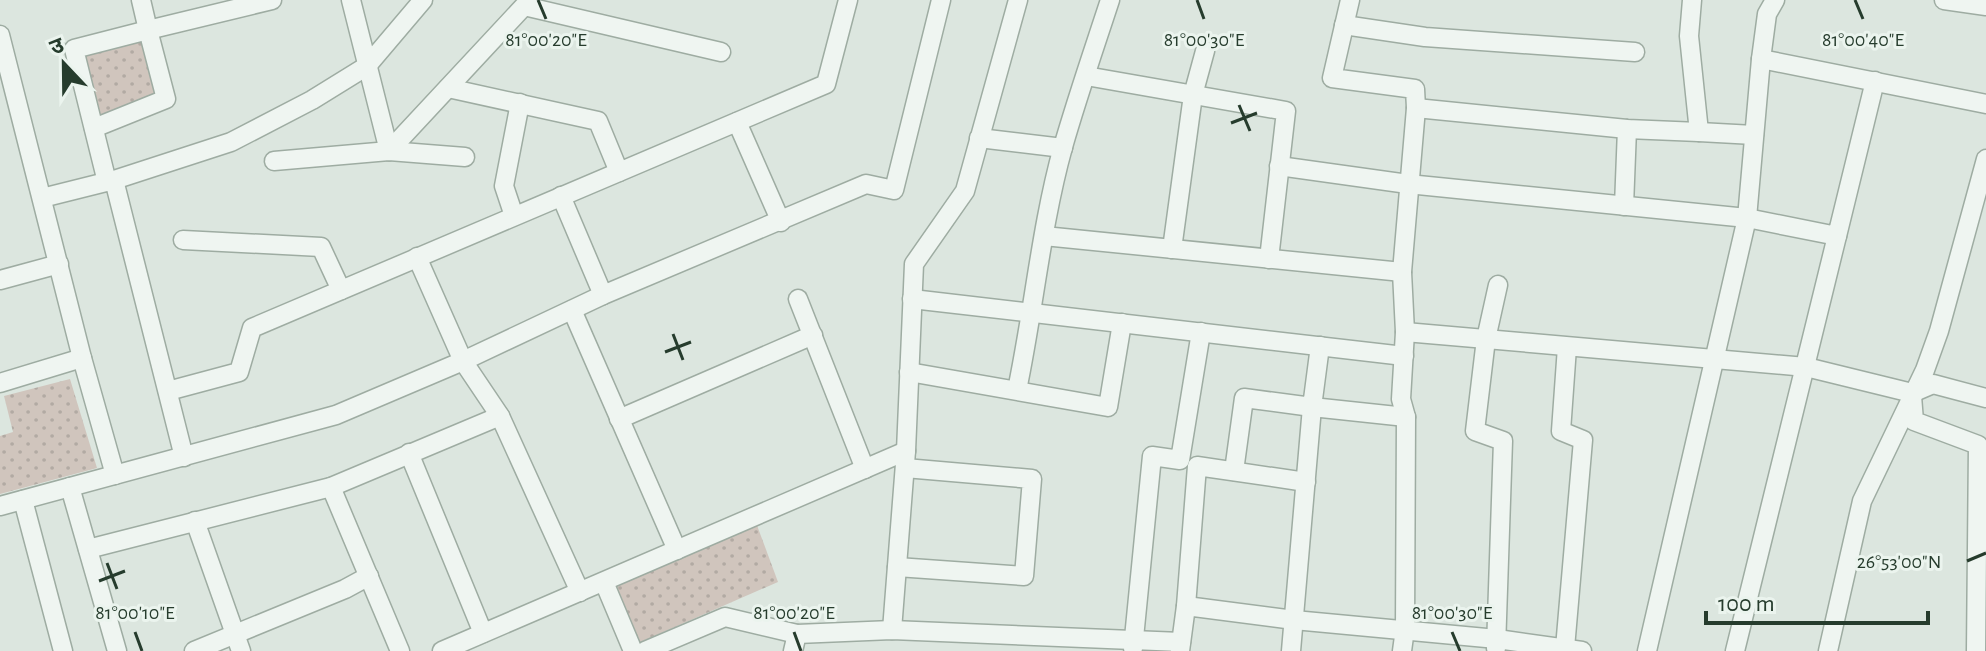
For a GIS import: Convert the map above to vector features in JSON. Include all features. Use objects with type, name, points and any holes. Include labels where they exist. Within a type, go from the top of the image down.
[{"type":"street","points":[[94,128],[166,99],[141,0]]},
{"type":"street","points":[[184,457],[74,49],[272,0]]},
{"type":"street","points":[[351,0],[389,151]]},
{"type":"street","points":[[42,198],[111,181],[231,142],[312,100],[367,66],[423,0]]},
{"type":"street","points":[[168,391],[239,372],[252,328],[826,84],[848,0]]},
{"type":"street","points":[[0,506],[336,415],[463,361],[603,295],[866,184],[894,190],[941,0]]},
{"type":"street","points":[[892,630],[905,460],[914,264],[965,191],[1018,0]]},
{"type":"street","points":[[1017,390],[1063,148],[1110,0]]},
{"type":"street","points":[[1350,0],[1332,78],[1415,89],[1402,272],[1405,332],[1401,399],[1406,417],[1405,629],[1402,651]]},
{"type":"street","points":[[1692,0],[1689,36],[1699,132]]},
{"type":"street","points":[[1647,651],[1747,218],[1761,59],[1767,14],[1775,0]]},
{"type":"street","points":[[1944,0],[1986,6]]},
{"type":"street","points":[[389,151],[524,6],[721,52]]},
{"type":"street","points":[[1344,25],[1425,37],[1635,52]]},
{"type":"street","points":[[0,35],[8,98],[42,198],[115,475]]},
{"type":"street","points":[[1172,249],[1193,95],[1205,51]]},
{"type":"street","points":[[1761,59],[1986,104]]},
{"type":"street","points":[[1086,76],[1286,111],[1269,259]]},
{"type":"street","points":[[1735,651],[1875,81]]},
{"type":"street","points":[[448,88],[598,121],[619,172]]},
{"type":"street","points":[[514,216],[504,186],[520,103]]},
{"type":"street","points":[[1416,108],[1627,129],[1754,135]]},
{"type":"street","points":[[737,122],[781,222]]},
{"type":"street","points":[[1624,206],[1627,129]]},
{"type":"street","points":[[979,138],[1063,148]]},
{"type":"street","points":[[274,161],[389,151],[465,157]]},
{"type":"street","points":[[1828,651],[1862,501],[1925,370],[1939,331],[1986,159]]},
{"type":"street","points":[[1279,166],[1408,184],[1747,218],[1837,236]]},
{"type":"street","points":[[561,196],[603,295]]},
{"type":"street","points":[[1044,236],[1402,272]]},
{"type":"street","points":[[183,240],[321,247],[341,290]]},
{"type":"street","points":[[417,257],[463,361],[500,416],[580,592]]},
{"type":"street","points":[[0,280],[59,264]]},
{"type":"street","points":[[1496,645],[1503,441],[1475,431],[1486,339],[1498,285]]},
{"type":"street","points":[[798,299],[865,469]]},
{"type":"street","points":[[912,299],[1404,356]]},
{"type":"street","points":[[572,310],[677,550]]},
{"type":"street","points":[[909,372],[1108,407],[1122,323]]},
{"type":"street","points":[[645,651],[725,617],[795,642],[892,630],[950,642],[1180,646],[1186,606],[1189,463],[1201,332]]},
{"type":"street","points":[[1405,332],[1806,367],[1912,393],[1933,384],[1986,398]]},
{"type":"street","points":[[619,419],[813,335]]},
{"type":"street","points":[[1291,651],[1320,346]]},
{"type":"street","points":[[1186,606],[1294,620],[1405,629],[1496,645],[1573,650],[1583,440],[1561,431],[1567,347]]},
{"type":"street","points":[[0,383],[82,358]]},
{"type":"street","points":[[1912,393],[1914,421],[1978,445],[1981,591],[1976,651]]},
{"type":"street","points":[[1234,471],[1244,398],[1406,417]]},
{"type":"street","points":[[88,549],[331,487],[500,416]]},
{"type":"street","points":[[409,453],[483,633]]},
{"type":"street","points":[[1133,645],[1152,456],[1306,482]]},
{"type":"street","points":[[442,651],[865,469],[905,460],[1032,479],[1024,576],[897,567]]},
{"type":"street","points":[[70,487],[117,651]]},
{"type":"street","points":[[331,487],[400,651]]},
{"type":"street","points":[[23,500],[63,651]]},
{"type":"street","points":[[195,521],[237,642]]},
{"type":"street","points":[[194,651],[237,642],[369,576]]},
{"type":"street","points":[[604,582],[633,651]]},
{"type":"shaded area","points":[[144,38],[162,98],[96,125],[78,55]]},
{"type":"shaded area","points":[[70,379],[97,468],[0,494],[0,436],[13,432],[4,396]]},
{"type":"shaded area","points":[[755,520],[778,582],[636,644],[613,584]]}]
